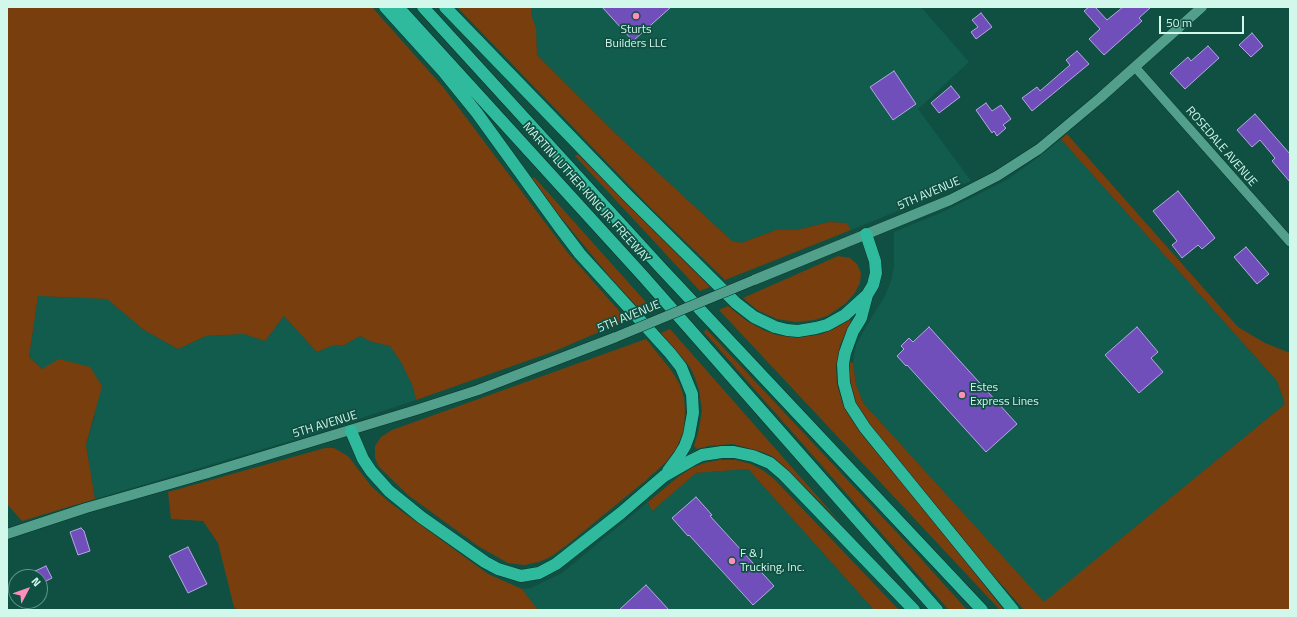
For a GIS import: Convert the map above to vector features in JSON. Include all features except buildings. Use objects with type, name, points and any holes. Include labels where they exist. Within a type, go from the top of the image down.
[{"type":"highway","points":[[385,7],[443,71],[474,109],[580,254],[670,353],[680,367],[692,394],[692,424],[685,446],[664,476]]},
{"type":"highway","name":"MARTIN LUTHER KING JR. FREEWAY","points":[[398,7],[638,270],[937,610]]},
{"type":"highway","name":"MARTIN LUTHER KING JR. FREEWAY","points":[[423,7],[655,262],[982,610]]},
{"type":"highway","points":[[445,7],[628,196],[730,298],[754,317],[775,327],[787,330],[798,331],[816,328],[827,325],[845,315],[867,295]]},
{"type":"highway","points":[[866,234],[876,267],[875,280],[867,295],[860,318],[853,331],[843,364],[844,383],[850,406],[865,428],[1014,610]]},
{"type":"highway","points":[[351,431],[363,458],[371,471],[389,492],[485,562],[498,569],[520,576],[540,573],[564,559],[664,476],[692,460],[714,452],[734,452],[753,456],[770,464],[784,475],[914,610]]},
{"type":"street","name":"5TH AVENUE","points":[[7,534],[86,508],[351,431],[478,390],[616,337],[964,194],[997,176],[1039,149],[1135,67],[1202,7]]},
{"type":"street","name":"ROSEDALE AVENUE","points":[[1135,67],[1290,242]]},
{"type":"shaded area","points":[[7,7],[372,7],[443,87],[568,253],[627,320],[555,351],[416,400],[413,387],[401,362],[390,346],[372,342],[360,336],[344,345],[331,346],[317,352],[284,316],[265,341],[244,334],[206,336],[178,349],[144,330],[107,299],[38,296],[29,357],[42,369],[59,359],[90,367],[102,386],[86,445],[95,499],[22,521],[7,504]]},
{"type":"shaded area","points":[[457,7],[531,7],[531,14],[536,28],[537,55],[615,133],[732,241],[741,243],[776,230],[796,230],[829,222],[847,223],[851,230],[725,280],[651,208]]},
{"type":"shaded area","points":[[531,7],[921,7],[969,62],[918,109],[971,181],[851,230],[847,223],[829,222],[796,230],[776,230],[741,243],[732,241],[615,133],[537,55],[536,28],[531,14]]},
{"type":"shaded area","points":[[1067,134],[1238,327],[1265,343],[1290,353],[1290,610],[1024,610],[986,567],[865,419],[854,402],[849,375],[849,362],[853,363],[856,385],[864,404],[1044,602],[1285,404],[1277,381],[1061,139]]},
{"type":"shaded area","points":[[1061,139],[1277,381],[1285,404],[1044,603],[864,404],[856,385],[853,363],[856,345],[885,296],[892,278],[894,265],[894,232],[945,211],[1007,180]]},
{"type":"shaded area","points":[[578,154],[710,287],[700,291],[575,156]]},
{"type":"shaded area","points":[[534,177],[653,310],[643,313],[610,277],[558,214],[532,178]]},
{"type":"shaded area","points":[[838,256],[850,258],[857,264],[861,273],[860,283],[854,294],[846,303],[827,316],[814,320],[796,322],[777,319],[757,310],[743,298]]},
{"type":"shaded area","points":[[38,296],[107,299],[144,330],[178,349],[206,336],[244,334],[265,341],[284,316],[317,352],[331,346],[344,345],[360,336],[372,342],[390,346],[401,362],[413,387],[416,400],[297,439],[95,499],[86,445],[95,416],[29,357]]},
{"type":"shaded area","points":[[728,306],[747,321],[763,330],[777,335],[793,337],[822,334],[849,319],[851,321],[840,345],[836,367],[837,384],[846,411],[862,435],[940,529],[1003,609],[1002,610],[1000,610],[719,310]]},
{"type":"shaded area","points":[[670,329],[840,522],[772,456],[733,444],[708,446],[697,449],[694,446],[702,411],[699,390],[690,367],[661,333]]},
{"type":"shaded area","points":[[706,329],[915,552],[967,610],[949,610],[704,332]]},
{"type":"shaded area","points":[[646,339],[671,370],[679,383],[684,397],[684,430],[676,449],[666,462],[645,481],[552,556],[539,562],[524,565],[508,563],[478,546],[408,495],[379,467],[375,458],[375,446],[381,437],[392,430]]},
{"type":"shaded area","points":[[325,448],[334,448],[348,456],[371,486],[389,502],[488,574],[522,589],[538,610],[238,610],[234,607],[218,543],[203,521],[171,519],[168,492]]},
{"type":"shaded area","points":[[719,460],[736,460],[751,464],[764,471],[775,480],[899,610],[874,610],[748,469],[696,473],[652,511],[648,502],[678,477],[691,468],[704,463]]},
{"type":"shaded area","points":[[748,469],[874,610],[538,610],[522,589],[531,588],[562,573],[648,502],[652,510],[696,473]]},
{"type":"place","name":"Sturts Builders LLC","points":[[636,16]]},
{"type":"place","name":"Estes Express Lines","points":[[962,395]]},
{"type":"place","name":"F & J Trucking, Inc.","points":[[732,561]]}]
